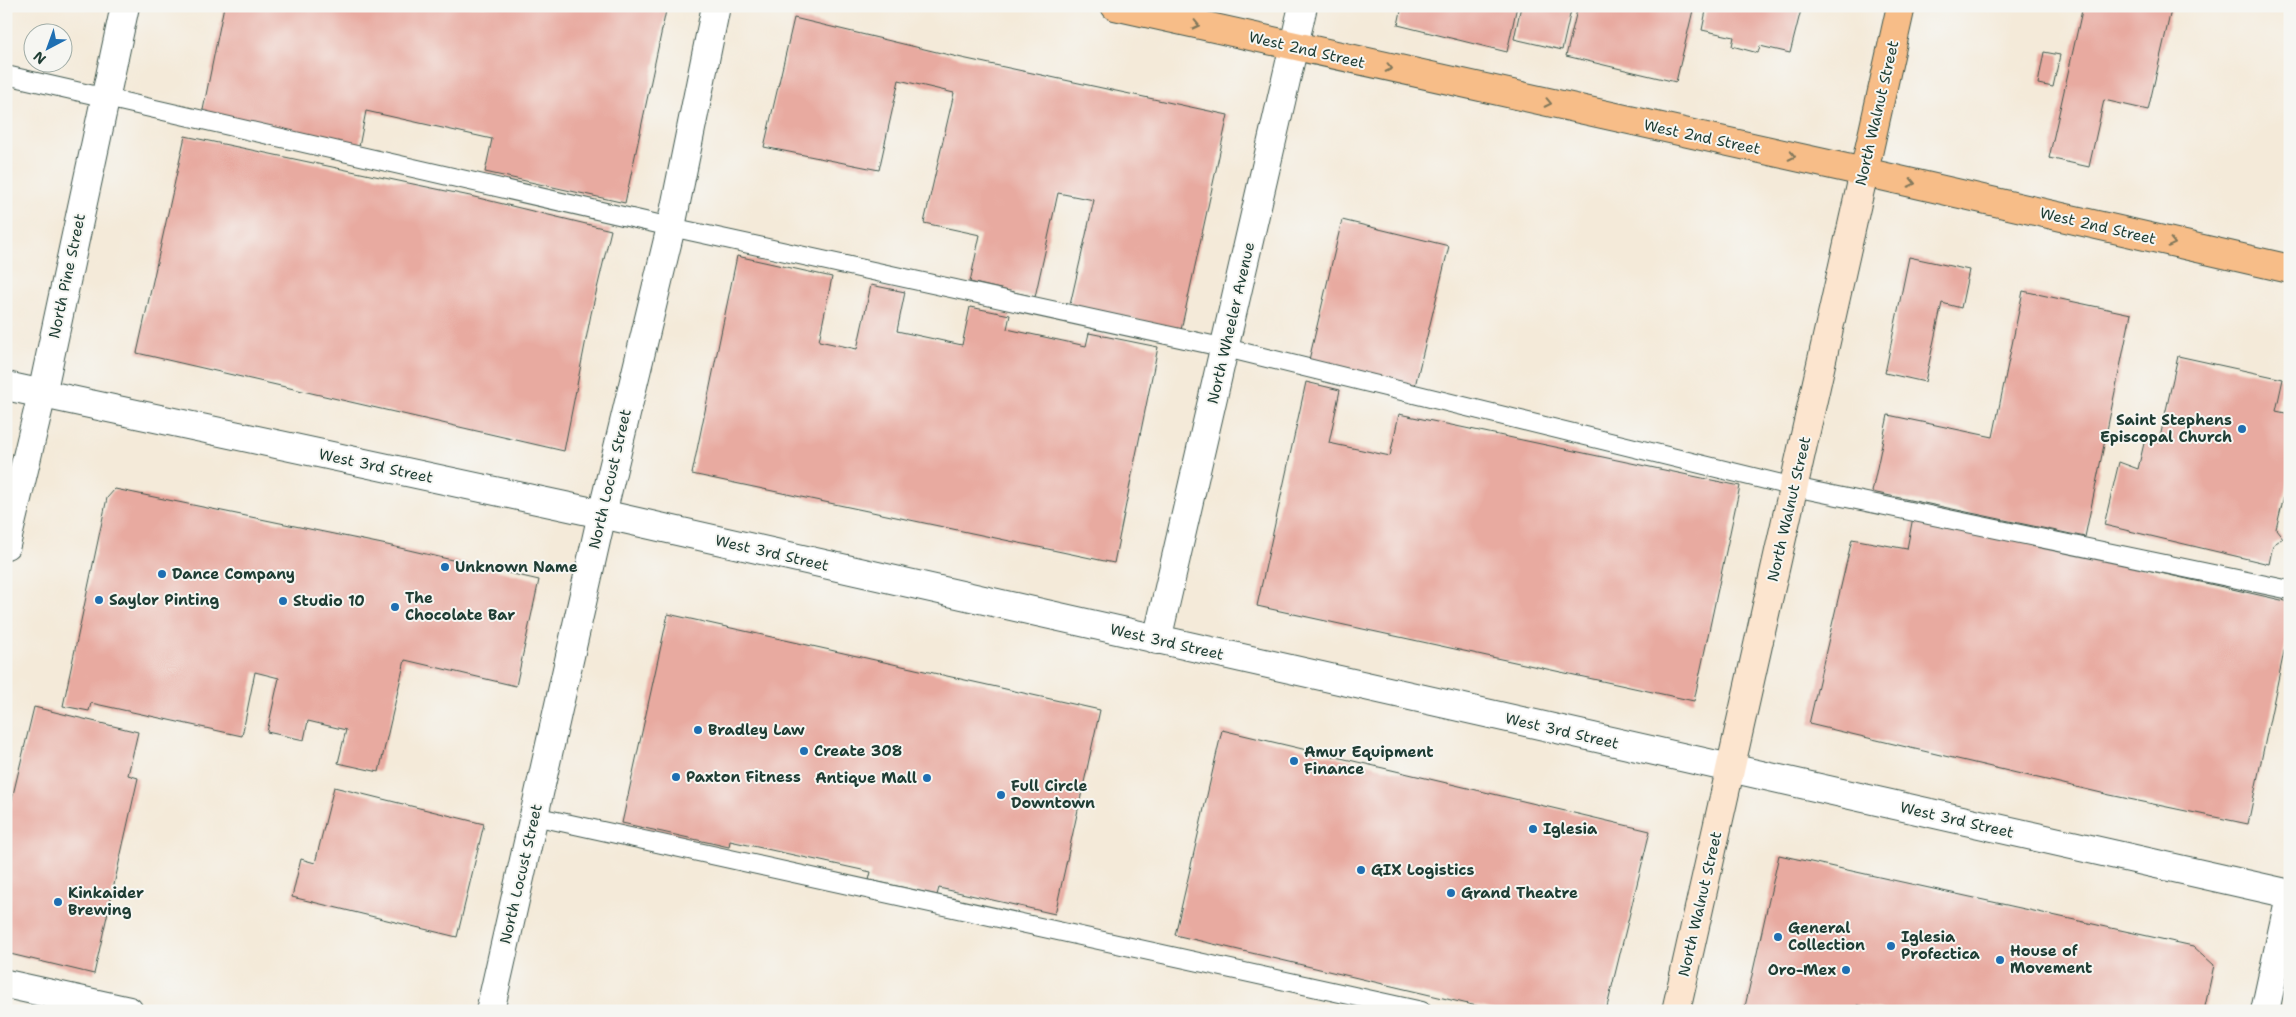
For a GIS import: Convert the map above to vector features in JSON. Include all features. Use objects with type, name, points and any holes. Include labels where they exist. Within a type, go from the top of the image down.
[{"type":"main road","name":"West 2nd Street","points":[[1115,6],[1864,172],[2290,270]]},
{"type":"main road","name":"North Walnut Street","points":[[1676,1011],[1901,6]]},
{"type":"street","name":"North Pine Street","points":[[6,545],[42,394],[125,6]]},
{"type":"street","name":"North Locust Street","points":[[490,1011],[602,514],[671,226],[716,6]]},
{"type":"street","name":"North Wheeler Avenue","points":[[1157,640],[1226,348],[1303,6]]},
{"type":"street","name":"West 3rd Street","points":[[6,386],[602,514],[2290,895]]},
{"type":"street","points":[[2265,1011],[2290,895]]},
{"type":"street","points":[[6,984],[129,1011]]},
{"type":"lane","points":[[6,74],[671,226],[1226,348],[1794,487],[2290,590]]},
{"type":"lane","points":[[534,816],[1422,1011]]},
{"type":"building","points":[[224,6],[667,6],[625,203],[485,172],[492,139],[366,111],[358,152],[202,115]]},
{"type":"building","points":[[1402,6],[1517,6],[1507,52],[1398,25]]},
{"type":"building","points":[[1521,6],[1572,6],[1562,50],[1514,39]]},
{"type":"building","points":[[1578,6],[1694,6],[1676,82],[1566,56]]},
{"type":"building","points":[[1707,6],[1802,6],[1790,53],[1760,46],[1758,53],[1732,46],[1734,37],[1702,30]]},
{"type":"building","points":[[2083,6],[2172,6],[2148,110],[2104,100],[2089,167],[2049,158]]},
{"type":"building","points":[[794,18],[962,58],[1228,115],[1181,330],[1070,305],[1094,200],[1058,193],[1035,297],[970,282],[980,235],[924,223],[954,93],[899,80],[879,170],[764,147]]},
{"type":"building","points":[[2044,52],[2060,55],[2053,87],[2038,84]]},
{"type":"building","points":[[185,136],[470,196],[611,230],[591,314],[564,451],[137,353]]},
{"type":"building","points":[[1342,220],[1449,246],[1415,386],[1309,360]]},
{"type":"building","points":[[737,256],[832,277],[819,341],[857,349],[871,285],[905,292],[897,331],[962,345],[970,307],[1010,315],[1007,329],[1086,346],[1089,333],[1158,347],[1114,563],[692,474]]},
{"type":"building","points":[[1909,257],[1969,270],[1961,308],[1942,303],[1925,382],[1885,373]]},
{"type":"building","points":[[2023,291],[2131,314],[2085,537],[1872,492],[1888,415],[1993,437]]},
{"type":"building","points":[[2178,356],[2283,379],[2276,411],[2290,414],[2290,471],[2276,529],[2283,538],[2273,545],[2269,564],[2104,525],[2119,462],[2138,469],[2145,439],[2159,442]]},
{"type":"building","points":[[1306,382],[1340,390],[1329,443],[1390,456],[1399,414],[1740,486],[1694,701],[1257,606]]},
{"type":"building","points":[[115,489],[387,545],[539,580],[516,686],[405,660],[379,772],[338,763],[346,730],[308,721],[304,740],[267,732],[279,678],[255,672],[242,736],[91,703],[89,711],[63,706],[107,498]]},
{"type":"building","points":[[1913,517],[2082,553],[2156,572],[2290,602],[2290,623],[2248,824],[2110,795],[1809,724],[1852,539],[1907,549]]},
{"type":"building","points":[[668,614],[1100,710],[1055,914],[939,888],[937,895],[869,880],[871,872],[730,841],[729,847],[622,823]]},
{"type":"building","points":[[34,707],[138,732],[128,775],[138,778],[94,974],[6,953],[6,824]]},
{"type":"building","points":[[1222,730],[1650,831],[1606,1011],[1498,1011],[1175,935]]},
{"type":"building","points":[[334,787],[484,824],[457,937],[292,897],[301,859],[315,863]]},
{"type":"building","points":[[1779,855],[2193,946],[2214,965],[2204,1011],[1884,1011],[1857,1005],[1856,1011],[1744,1011]]},
{"type":"place","name":"Saint Stephens Episcopal Church","points":[[2242,429]]},
{"type":"place","name":"Unknown Name","points":[[445,567]]},
{"type":"place","name":"Dance Company","points":[[162,574]]},
{"type":"place","name":"Saylor Pinting","points":[[99,600]]},
{"type":"place","name":"Studio 10","points":[[283,601]]},
{"type":"place","name":"The Chocolate Bar","points":[[395,607]]},
{"type":"place","name":"Bradley Law","points":[[698,730]]},
{"type":"place","name":"Create 308","points":[[804,751]]},
{"type":"place","name":"Amur Equipment Finance","points":[[1294,761]]},
{"type":"place","name":"Paxton Fitness","points":[[676,777]]},
{"type":"place","name":"Antique Mall","points":[[927,778]]},
{"type":"place","name":"Full Circle Downtown","points":[[1001,795]]},
{"type":"place","name":"Iglesia","points":[[1533,829]]},
{"type":"place","name":"GIX Logistics","points":[[1361,870]]},
{"type":"place","name":"Grand Theatre","points":[[1451,893]]},
{"type":"place","name":"Kinkaider Brewing","points":[[58,902]]},
{"type":"place","name":"General Collection","points":[[1778,937]]},
{"type":"place","name":"Iglesia Profectica","points":[[1891,946]]},
{"type":"place","name":"House of Movement","points":[[2000,960]]},
{"type":"place","name":"Oro-Mex","points":[[1846,970]]}]
